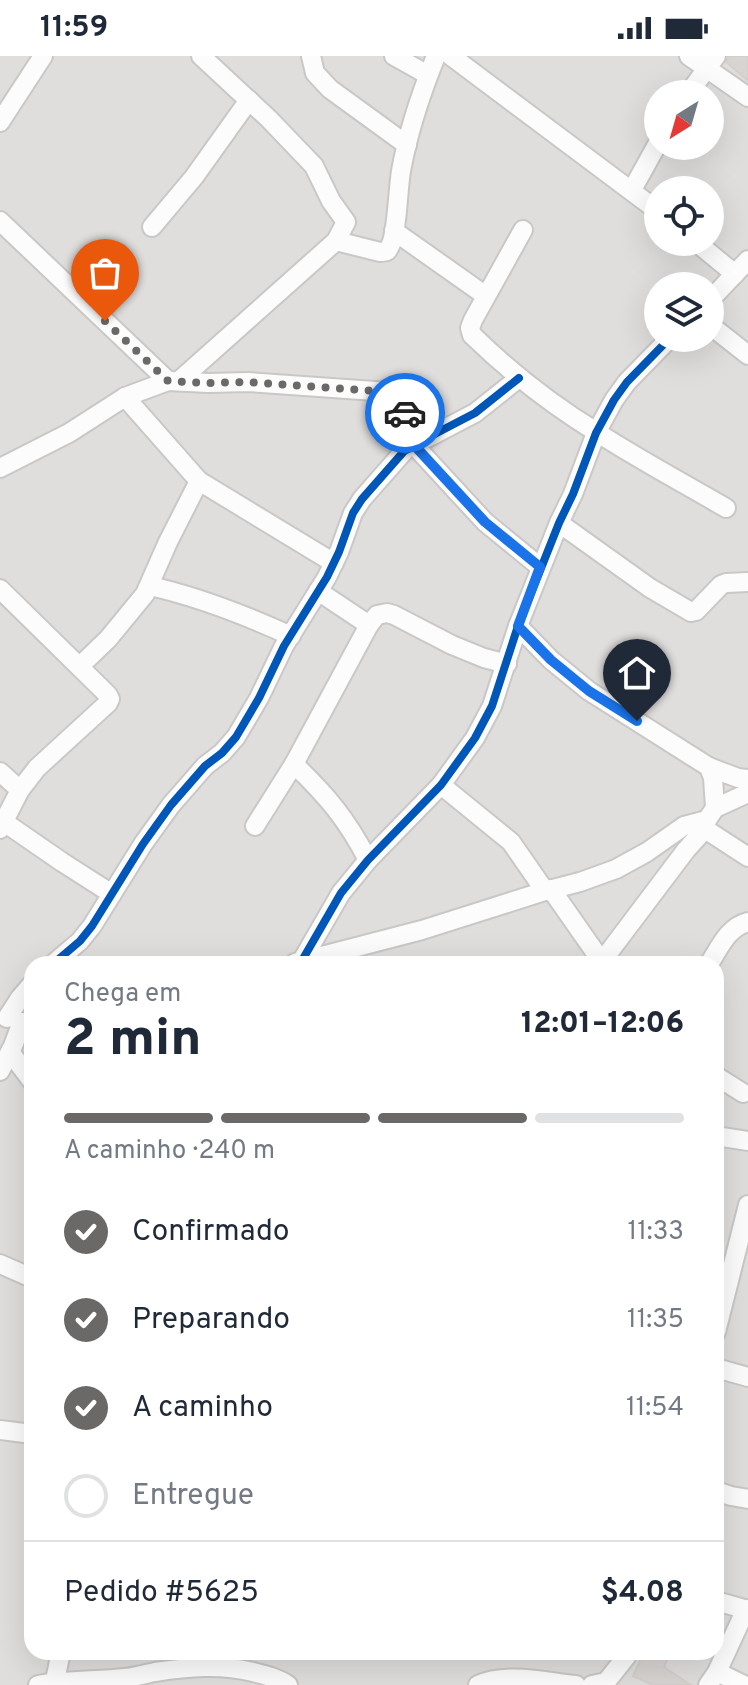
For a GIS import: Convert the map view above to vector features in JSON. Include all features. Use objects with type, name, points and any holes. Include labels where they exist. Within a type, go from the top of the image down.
[{"type":"street","points":[[0,122],[43,56]]},
{"type":"street","points":[[0,467],[69,433],[125,397],[174,380],[336,241],[346,222],[331,201],[314,166],[201,56]]},
{"type":"street","points":[[311,56],[315,73],[330,89],[407,145]]},
{"type":"street","points":[[394,56],[428,75]]},
{"type":"street","points":[[336,241],[386,252],[392,243],[407,145],[436,56]]},
{"type":"street","points":[[451,56],[644,200]]},
{"type":"street","points":[[689,56],[711,61],[748,97]]},
{"type":"street","points":[[698,80],[711,61]]},
{"type":"street","points":[[152,227],[194,177],[249,100]]},
{"type":"street","points":[[632,190],[649,160]]},
{"type":"street","points":[[0,221],[174,380],[248,382],[401,395],[406,403],[410,447],[485,522],[540,567]]},
{"type":"street","points":[[523,230],[470,328],[472,335],[519,378],[596,433],[726,508]]},
{"type":"street","points":[[394,231],[486,296]]},
{"type":"street","points":[[722,256],[742,267],[724,286]]},
{"type":"street","points":[[724,336],[748,355]]},
{"type":"street","points":[[302,956],[341,893],[368,860],[441,785],[475,738],[492,706],[540,567],[596,433],[627,382],[656,352]]},
{"type":"street","points":[[62,956],[80,941],[171,805],[236,737],[284,646],[334,563],[353,513],[362,499],[410,447],[475,413],[519,378]]},
{"type":"street","points":[[125,397],[199,481],[334,563]]},
{"type":"street","points":[[80,666],[108,639],[150,586],[199,481]]},
{"type":"street","points":[[559,523],[650,588],[691,612],[696,611],[721,585],[748,582]]},
{"type":"street","points":[[150,586],[217,605],[291,636]]},
{"type":"street","points":[[0,589],[110,699],[37,768],[20,790],[2,826],[112,894]]},
{"type":"street","points":[[318,591],[369,625]]},
{"type":"street","points":[[255,826],[294,764],[377,615],[394,615],[452,645],[507,664]]},
{"type":"street","points":[[518,626],[551,660],[589,691],[709,767],[748,779]]},
{"type":"street","points":[[294,764],[335,806],[352,829],[368,860]]},
{"type":"street","points":[[606,956],[709,819],[713,778],[709,767]]},
{"type":"street","points":[[0,772],[20,790]]},
{"type":"street","points":[[441,785],[511,842],[596,956]]},
{"type":"street","points":[[324,956],[422,930],[616,869],[684,826],[709,819],[748,793]]},
{"type":"street","points":[[709,819],[748,857]]},
{"type":"street","points":[[714,956],[730,931],[737,924],[748,922]]},
{"type":"street","points":[[0,1071],[10,1052],[20,998],[24,993]]},
{"type":"street","points":[[10,1052],[24,1070]]},
{"type":"street","points":[[724,1081],[743,1093]]},
{"type":"street","points":[[724,1137],[748,1141]]},
{"type":"street","points":[[724,1300],[748,1205]]},
{"type":"street","points":[[0,1264],[24,1274]]},
{"type":"street","points":[[724,1370],[748,1377]]},
{"type":"street","points":[[0,1430],[24,1433]]},
{"type":"street","points":[[724,1494],[748,1499]]},
{"type":"street","points":[[724,1603],[747,1610],[724,1655]]},
{"type":"street","points":[[58,1660],[49,1684],[128,1678],[210,1666],[251,1671],[288,1685]]},
{"type":"street","points":[[592,1685],[606,1682],[624,1660]]},
{"type":"street","points":[[721,1660],[712,1678],[744,1685]]},
{"type":"street","points":[[478,1685],[514,1679],[576,1685]]},
{"type":"shaded area","points":[[0,56],[748,56],[748,1685],[0,1685]]},
{"type":"building","points":[[728,56],[748,56],[748,81],[726,62]]},
{"type":"building","points":[[640,1660],[667,1660],[664,1667],[691,1685],[653,1685],[633,1676]]},
{"type":"cycle path","points":[[305,956],[341,893],[368,860],[441,785],[475,738],[492,706],[518,626],[596,433],[627,382],[656,352]]},
{"type":"cycle path","points":[[62,956],[92,926],[171,805],[236,737],[284,646],[327,577],[353,513],[362,499],[406,449],[475,413],[519,378]]},
{"type":"way so far","points":[[105,321],[168,381],[248,382],[389,392],[401,395],[406,403],[405,413]]},
{"type":"route","points":[[405,413],[406,449],[414,445],[485,522],[540,567],[518,626],[551,660],[589,691],[637,721]]}]
